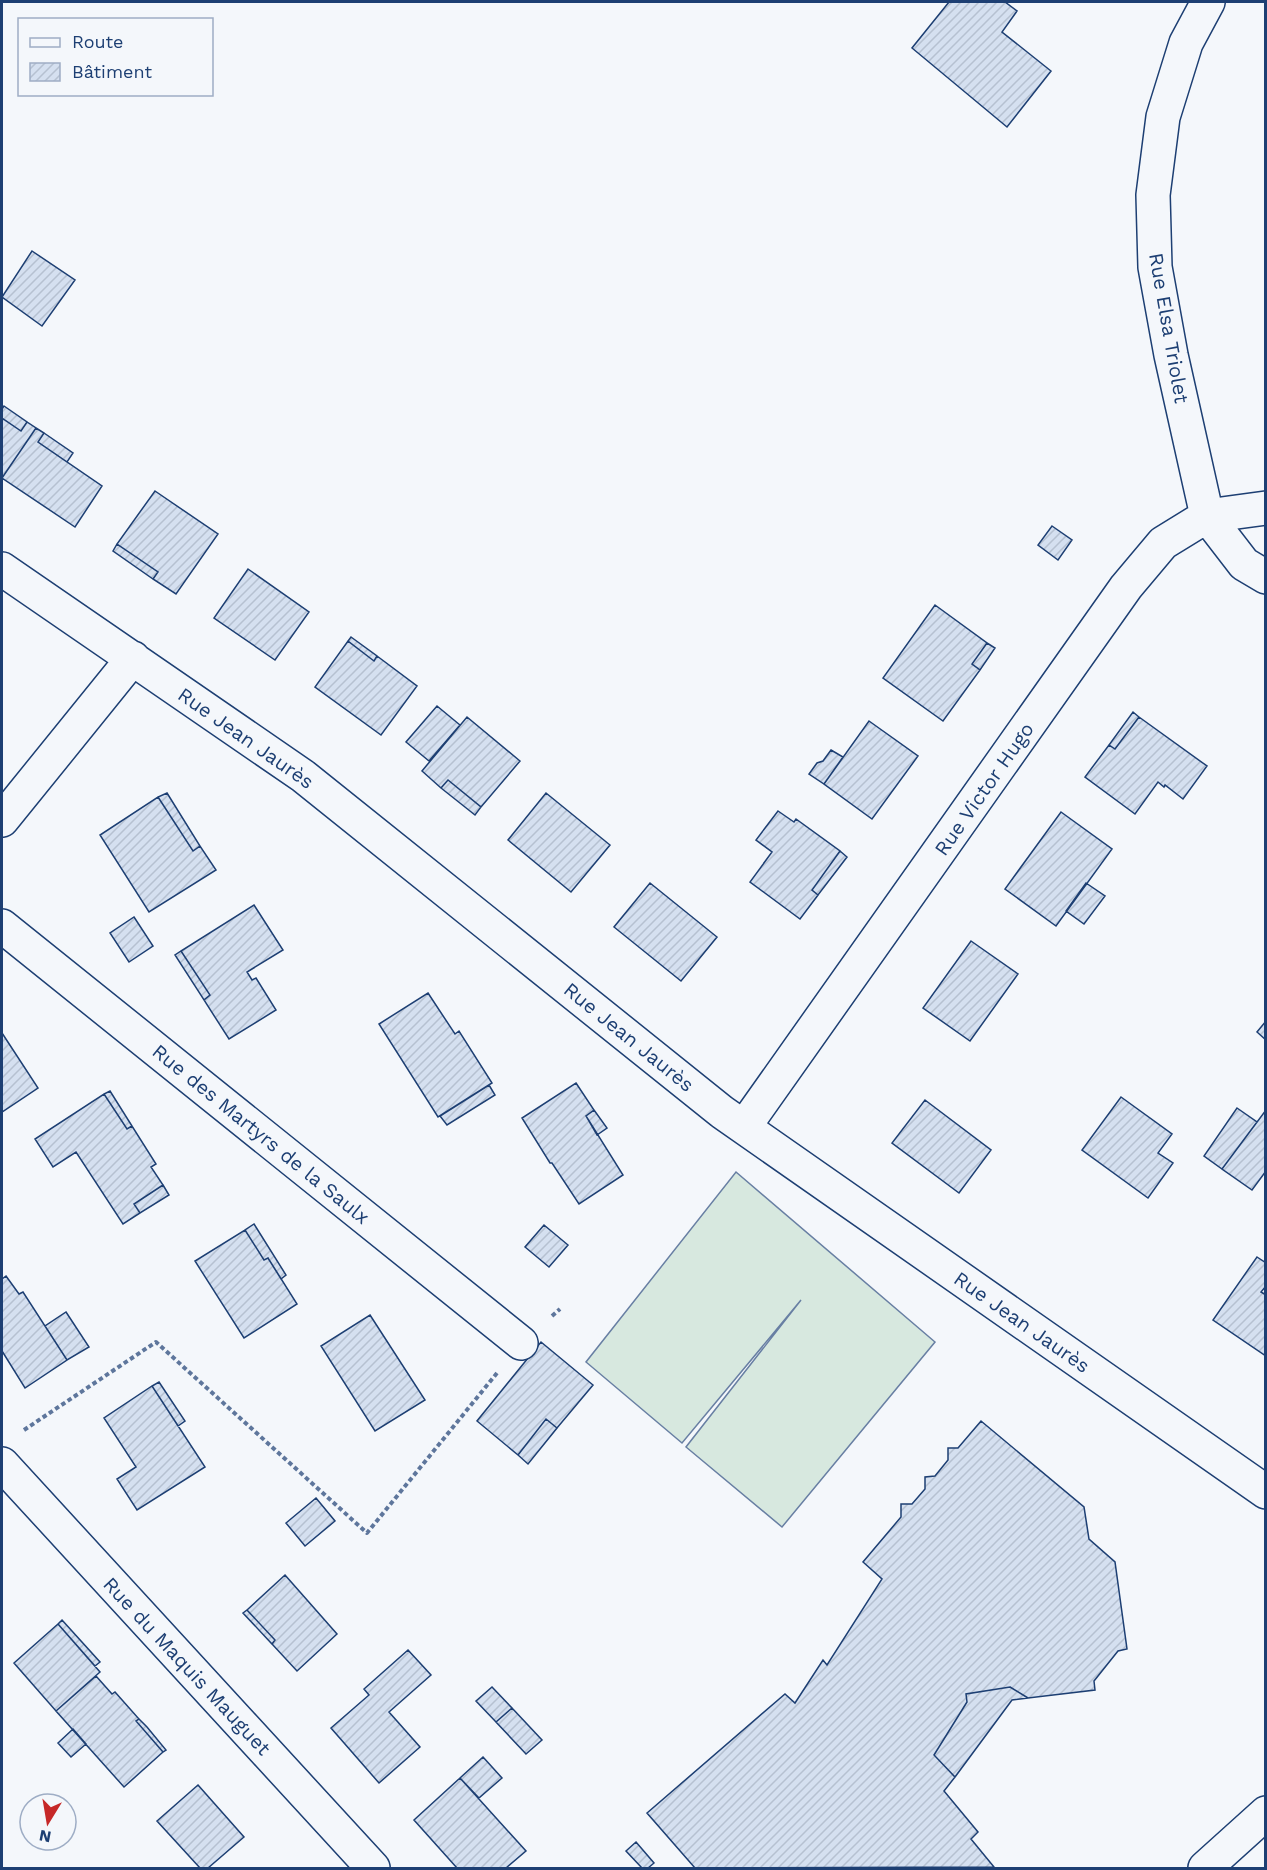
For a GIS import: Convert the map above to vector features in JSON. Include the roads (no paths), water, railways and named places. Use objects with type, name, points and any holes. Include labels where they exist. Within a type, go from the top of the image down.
[{"type":"street","name":"Rue Elsa Triolet","points":[[1207,516],[1171,355],[1155,267],[1154,195],[1164,117],[1186,43],[1208,2]]},
{"type":"street","name":"Rue Victor Hugo","points":[[744,1127],[1126,587],[1163,543],[1207,516],[1266,508]]},
{"type":"street","points":[[1207,516],[1244,564],[1266,577]]},
{"type":"street","name":"Rue Jean Jaurès","points":[[2,569],[303,776],[722,1112],[1266,1492]]},
{"type":"street","points":[[2,819],[133,658]]},
{"type":"street","name":"Rue des Martyrs de la Saulx","points":[[2,926],[521,1343]]},
{"type":"street","name":"Rue du Maquis Mauguet","points":[[2,1464],[373,1869]]},
{"type":"street","points":[[1205,1869],[1266,1813]]}]
